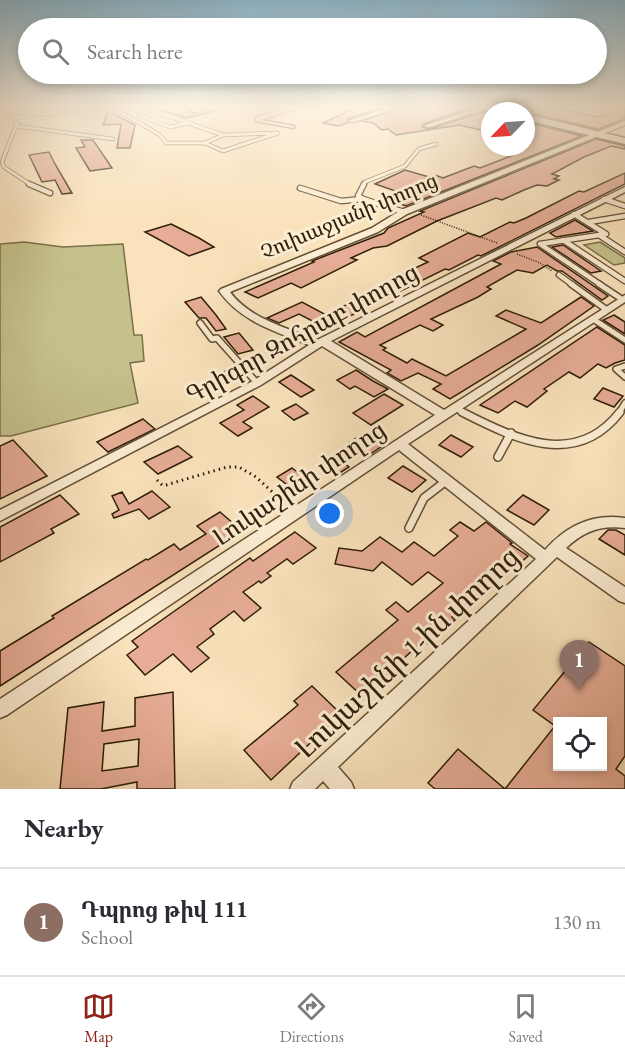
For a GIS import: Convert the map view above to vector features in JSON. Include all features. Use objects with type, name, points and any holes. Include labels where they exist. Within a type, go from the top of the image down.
[{"type":"street","name":"Չուխաջյանի փողոց","points":[[449,412],[384,380],[368,366],[319,343],[257,320],[229,300],[224,291],[375,230],[406,211],[574,144]]},
{"type":"street","name":"Գրիգոր Զոհրաբ փողոց","points":[[0,516],[257,383],[319,343],[625,189]]},
{"type":"street","name":"Լուկաշինի փողոց","points":[[0,710],[399,444],[624,299]]},
{"type":"street","name":"Լուկաշինի 1-ին փողոց","points":[[300,789],[550,554],[399,444]]},
{"type":"street","points":[[625,523],[605,519],[588,525],[573,533],[550,554],[625,596]]},
{"type":"street","points":[[324,767],[344,789]]},
{"type":"lane","points":[[9,144],[2,162],[4,167],[36,189],[50,193]]},
{"type":"lane","points":[[207,144],[223,151],[245,144]]},
{"type":"lane","points":[[363,199],[358,195],[365,182],[405,166],[419,149],[436,144]]},
{"type":"lane","points":[[300,188],[341,201],[363,199],[406,211]]},
{"type":"lane","points":[[604,199],[625,206]]},
{"type":"lane","points":[[540,244],[606,234],[574,214]]},
{"type":"lane","points":[[588,222],[625,216]]},
{"type":"lane","points":[[598,235],[625,252]]},
{"type":"lane","points":[[529,237],[624,299]]},
{"type":"lane","points":[[563,240],[625,281]]},
{"type":"lane","points":[[559,275],[607,310]]},
{"type":"lane","points":[[593,319],[625,340]]},
{"type":"lane","points":[[200,323],[212,339],[217,338],[257,383]]},
{"type":"lane","points":[[625,366],[616,369],[625,377]]},
{"type":"lane","points":[[449,412],[553,445],[588,441],[598,437],[623,409],[625,403]]},
{"type":"lane","points":[[498,457],[511,433]]},
{"type":"lane","points":[[409,528],[424,498],[446,480]]},
{"type":"path","points":[[406,211],[507,248],[540,263],[559,275]]},
{"type":"path","points":[[157,480],[162,485],[166,485],[237,466],[254,472],[278,497],[287,518]]},
{"type":"shaded area","points":[[24,242],[63,247],[123,244],[134,335],[142,335],[144,361],[130,363],[138,403],[11,436],[0,436],[0,244]]},
{"type":"shaded area","points":[[600,242],[625,258],[625,263],[614,265],[584,245]]},
{"type":"building","points":[[83,144],[96,144],[112,168],[90,171],[76,148],[85,147]]},
{"type":"building","points":[[118,144],[131,144],[130,148],[117,148]]},
{"type":"building","points":[[535,144],[562,144],[535,155]]},
{"type":"building","points":[[584,144],[625,146],[625,149],[611,146],[584,157],[552,174],[559,176],[554,179],[559,180],[547,186],[537,185],[502,200],[496,198],[437,221],[387,246],[373,248],[351,258],[357,260],[301,288],[291,283],[258,298],[245,292],[314,262],[312,261],[384,233],[388,228],[424,212],[420,211]]},
{"type":"building","points":[[49,152],[72,193],[62,194],[55,180],[42,182],[29,155]]},
{"type":"building","points":[[511,156],[532,156],[406,206],[395,202],[410,196],[375,184],[405,170],[429,177],[435,175],[443,178],[474,166],[480,168]]},
{"type":"building","points":[[625,173],[625,184],[481,256],[478,255],[449,270],[445,269],[326,328],[299,314],[279,323],[267,318],[302,302],[326,315],[399,279],[396,277],[428,262],[419,258],[468,233],[480,237],[510,222],[514,223],[526,218],[579,191],[584,192]]},
{"type":"building","points":[[575,220],[593,231],[556,237],[550,233]]},
{"type":"building","points":[[171,224],[214,247],[189,256],[145,232]]},
{"type":"building","points":[[563,245],[601,271],[591,273],[552,247]]},
{"type":"building","points":[[537,247],[608,296],[602,300],[562,271],[557,271],[547,265],[533,273],[517,270],[487,287],[491,289],[478,297],[431,319],[443,325],[433,331],[420,325],[380,345],[386,348],[383,350],[407,363],[412,359],[446,376],[526,329],[496,316],[506,310],[541,323],[581,297],[594,306],[538,345],[450,399],[433,389],[441,384],[418,373],[401,381],[387,373],[391,370],[339,342],[357,332],[365,337],[501,264],[493,261],[511,252]]},
{"type":"building","points":[[201,297],[226,329],[216,331],[206,318],[199,318],[185,302]]},
{"type":"building","points":[[614,315],[625,322],[625,334],[603,320]]},
{"type":"building","points":[[597,327],[625,345],[625,360],[606,368],[598,364],[580,378],[569,372],[544,389],[547,391],[527,407],[515,401],[498,413],[480,405]]},
{"type":"building","points":[[239,333],[253,350],[238,354],[224,337]]},
{"type":"building","points":[[237,368],[244,376],[219,383],[212,375]]},
{"type":"building","points":[[356,370],[388,389],[374,397],[355,386],[350,389],[337,380]]},
{"type":"building","points":[[291,375],[314,390],[301,397],[279,382]]},
{"type":"building","points":[[603,388],[623,396],[614,407],[594,399]]},
{"type":"building","points":[[384,394],[403,405],[371,425],[353,413]]},
{"type":"building","points":[[253,396],[269,407],[243,422],[252,428],[238,436],[220,423],[244,410],[237,405]]},
{"type":"building","points":[[296,404],[308,413],[294,420],[282,411]]},
{"type":"building","points":[[143,419],[155,429],[108,452],[97,442]]},
{"type":"building","points":[[366,432],[385,444],[369,455],[350,442]]},
{"type":"building","points":[[451,435],[473,447],[461,457],[439,445]]},
{"type":"building","points":[[13,440],[47,476],[0,499],[0,446]]},
{"type":"building","points":[[178,446],[192,457],[158,474],[144,462]]},
{"type":"building","points":[[335,456],[349,467],[335,476],[320,465]]},
{"type":"building","points":[[403,466],[426,480],[412,492],[388,478]]},
{"type":"building","points":[[292,468],[304,477],[300,480],[310,487],[299,494],[277,477]]},
{"type":"building","points":[[152,491],[170,507],[149,519],[139,509],[114,518],[112,514],[119,510],[112,496],[122,492],[129,504]]},
{"type":"building","points":[[60,495],[79,514],[51,529],[54,533],[0,562],[0,527]]},
{"type":"building","points":[[523,495],[549,510],[534,525],[507,510]]},
{"type":"building","points":[[220,512],[242,531],[0,686],[0,651],[54,618],[52,616],[146,559],[148,560],[174,544],[180,550],[206,534],[197,526]]},
{"type":"building","points":[[460,522],[474,531],[486,522],[512,543],[510,544],[528,556],[506,576],[502,573],[487,584],[452,617],[455,620],[428,644],[423,641],[362,696],[336,672],[398,620],[386,610],[396,602],[408,612],[443,583],[428,572],[412,585],[382,562],[373,571],[335,564],[339,548],[362,551],[380,537],[402,552],[414,542],[434,556],[458,536],[450,530]]},
{"type":"building","points":[[608,530],[616,530],[625,535],[625,555],[599,539]]},
{"type":"building","points":[[295,532],[316,548],[293,564],[287,559],[267,573],[271,576],[243,592],[261,608],[244,621],[234,611],[210,629],[214,634],[197,647],[209,658],[191,672],[173,654],[145,675],[127,655],[138,647],[132,641],[250,558],[253,561]]},
{"type":"building","points":[[589,642],[625,666],[625,756],[616,769],[625,776],[625,789],[505,789],[553,729],[553,771],[607,771],[607,717],[553,717],[553,725],[533,710]]},
{"type":"building","points":[[312,686],[341,714],[271,780],[244,750],[298,705],[294,701]]},
{"type":"building","points":[[173,692],[175,789],[137,789],[137,782],[101,789],[60,789],[68,708],[104,702],[102,731],[135,726],[135,698]],"holes":[[[139,739],[138,766],[102,771],[104,744]]]},
{"type":"building","points":[[458,749],[505,789],[435,789],[428,783]]},
{"type":"place","name":"Դպրոց թիվ 111","points":[[579,690]]}]
